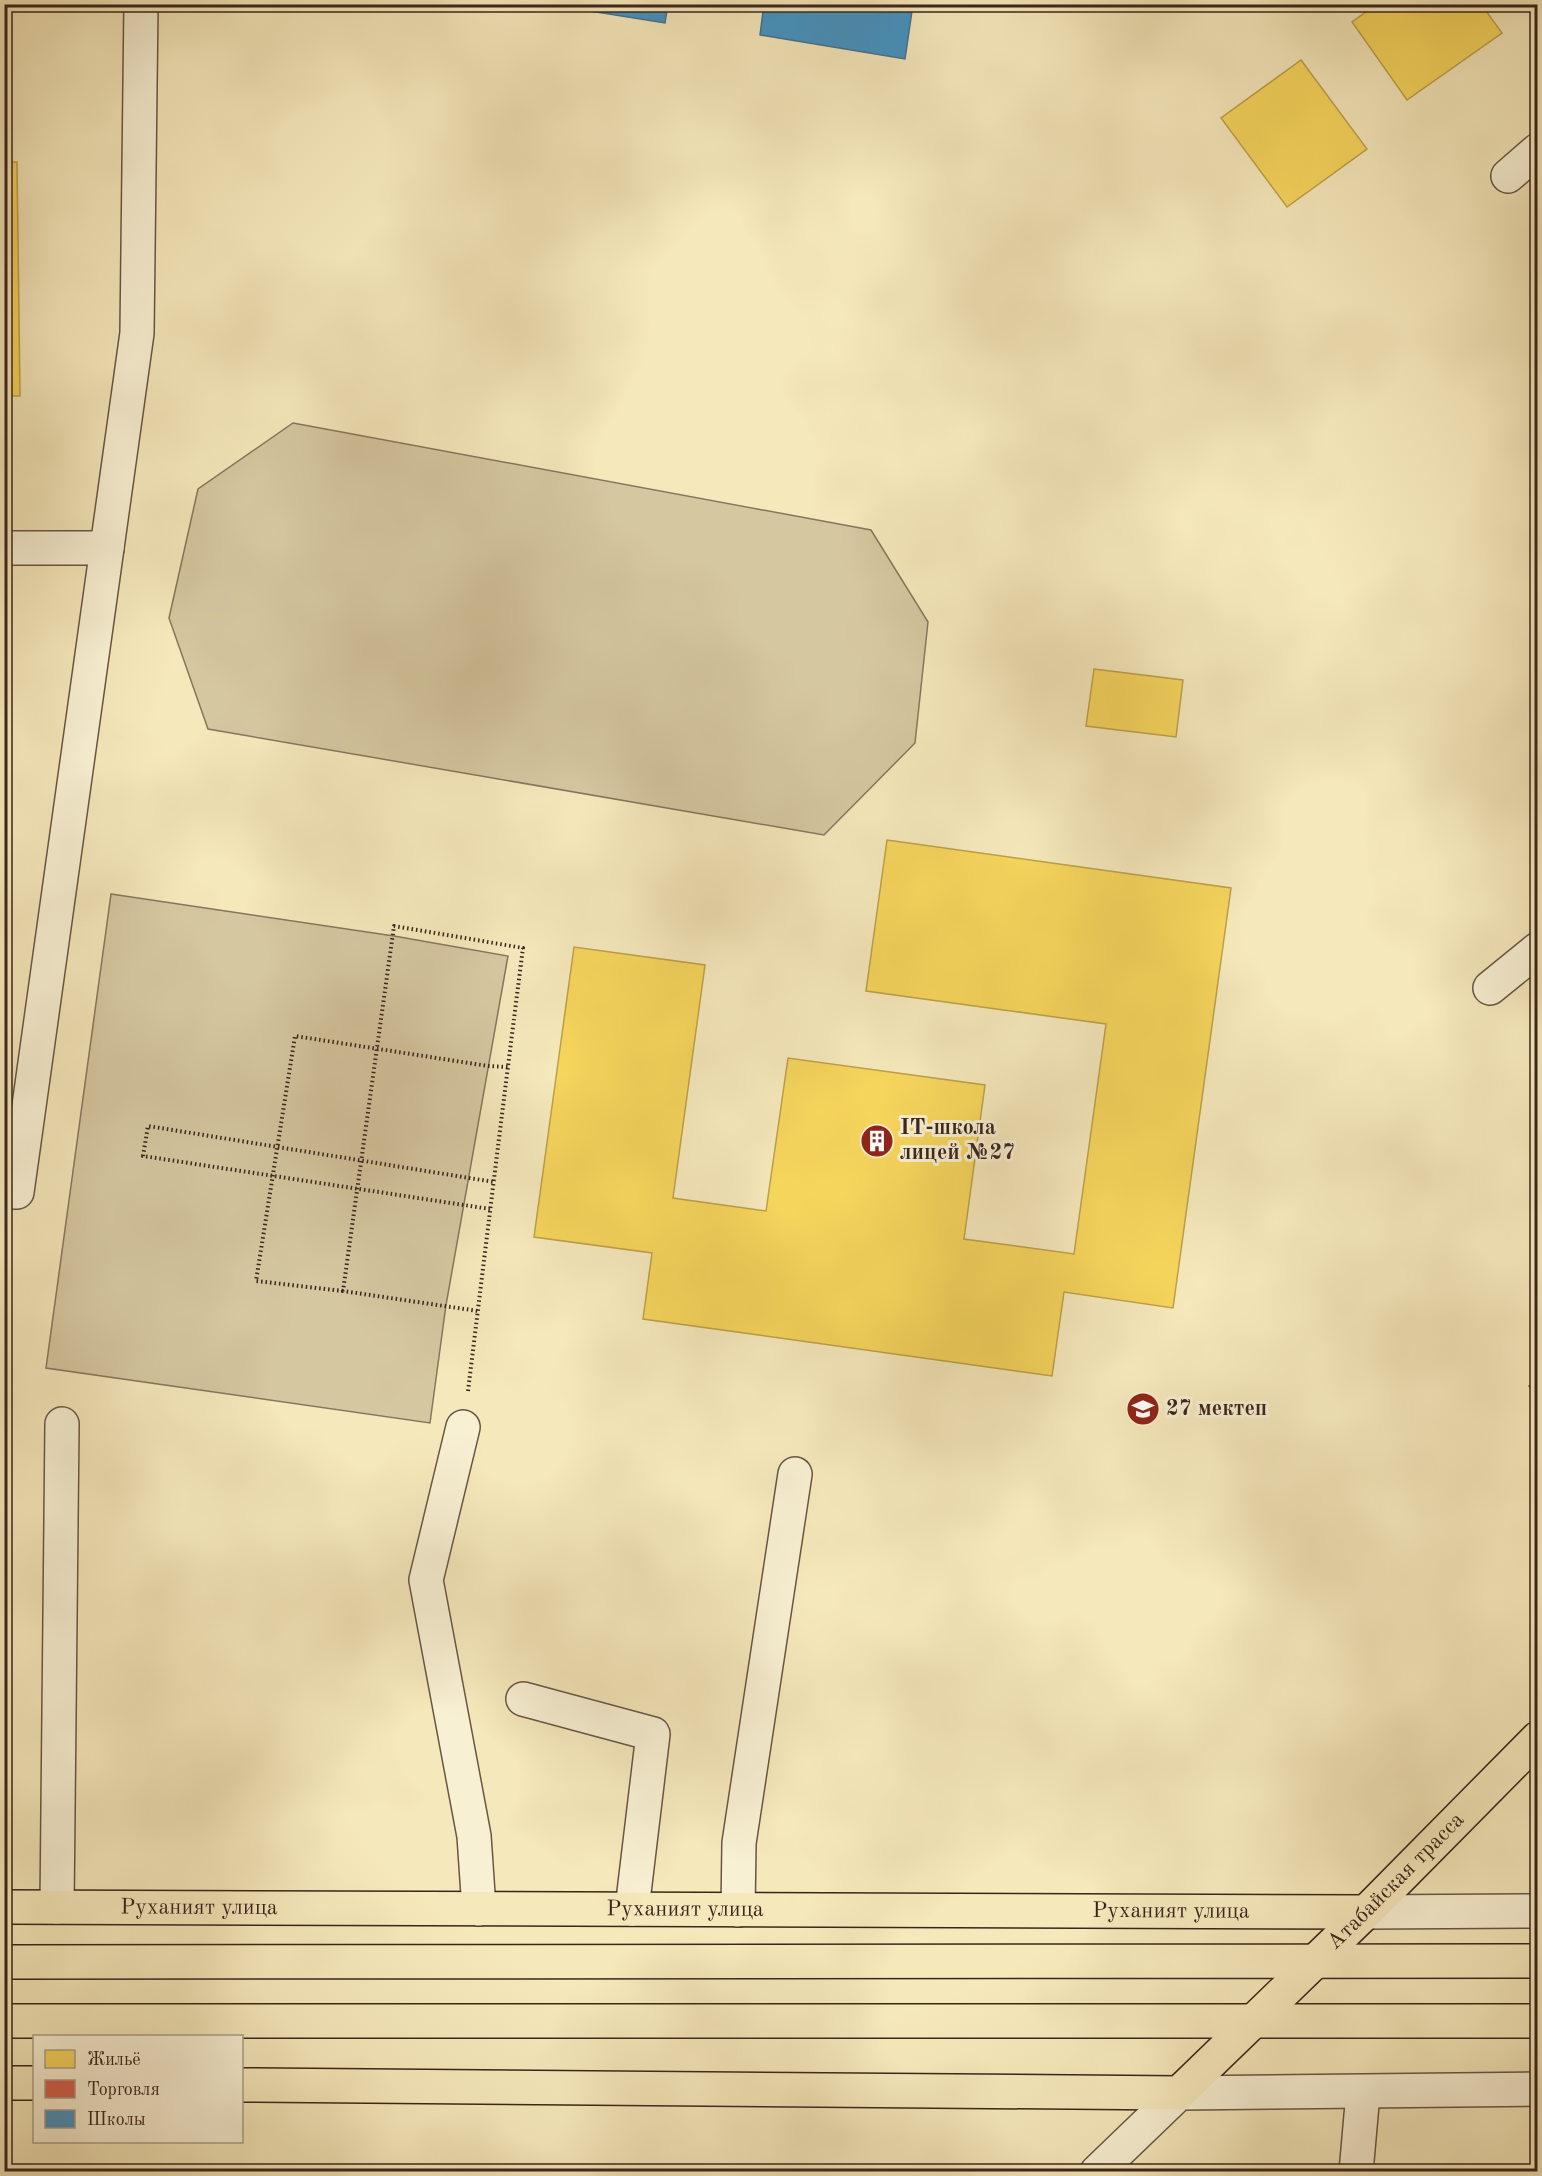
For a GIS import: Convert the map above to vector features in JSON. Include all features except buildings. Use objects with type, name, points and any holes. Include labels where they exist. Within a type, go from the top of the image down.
[{"type":"main road","name":"Атабайская трасса","points":[[1179,2093],[1366,1912],[1538,1738]]},
{"type":"main road","name":"Руханият улица","points":[[4,1907],[1366,1912]]},
{"type":"main road","points":[[4,1962],[1538,1961]]},
{"type":"main road","points":[[4,2021],[1538,2021]]},
{"type":"main road","points":[[4,2083],[33,2083]]},
{"type":"main road","points":[[243,2085],[1179,2093]]},
{"type":"street","points":[[11,1192],[137,333],[141,4]]},
{"type":"street","points":[[1508,176],[1538,150]]},
{"type":"street","points":[[4,548],[107,548]]},
{"type":"street","points":[[1490,988],[1538,949]]},
{"type":"street","points":[[57,1907],[62,1424]]},
{"type":"street","points":[[463,1427],[426,1580],[474,1836],[479,1909]]},
{"type":"street","points":[[738,1910],[739,1843],[795,1474]]},
{"type":"street","points":[[523,1699],[653,1734],[632,1910]]},
{"type":"street","points":[[1366,1912],[1538,1911]]},
{"type":"street","points":[[1097,2172],[1179,2093],[1363,2093],[1538,2089]]},
{"type":"street","points":[[1356,2172],[1363,2093]]},
{"type":"path","points":[[342,1290],[394,926],[523,948],[463,1427]]},
{"type":"path","points":[[478,1311],[342,1290],[256,1281],[295,1036],[488,1066],[508,1067]]},
{"type":"path","points":[[490,1209],[143,1156],[148,1126],[494,1182]]},
{"type":"shaded area","points":[[293,423],[871,530],[928,622],[915,743],[824,835],[208,729],[169,618],[198,489]]},
{"type":"shaded area","points":[[111,894],[394,936],[508,956],[446,1305],[430,1423],[46,1368]]},
{"type":"place","name":"IT-школа лицей №27","points":[[877,1141]]},
{"type":"place","name":"27 мектеп","points":[[1143,1409]]}]
